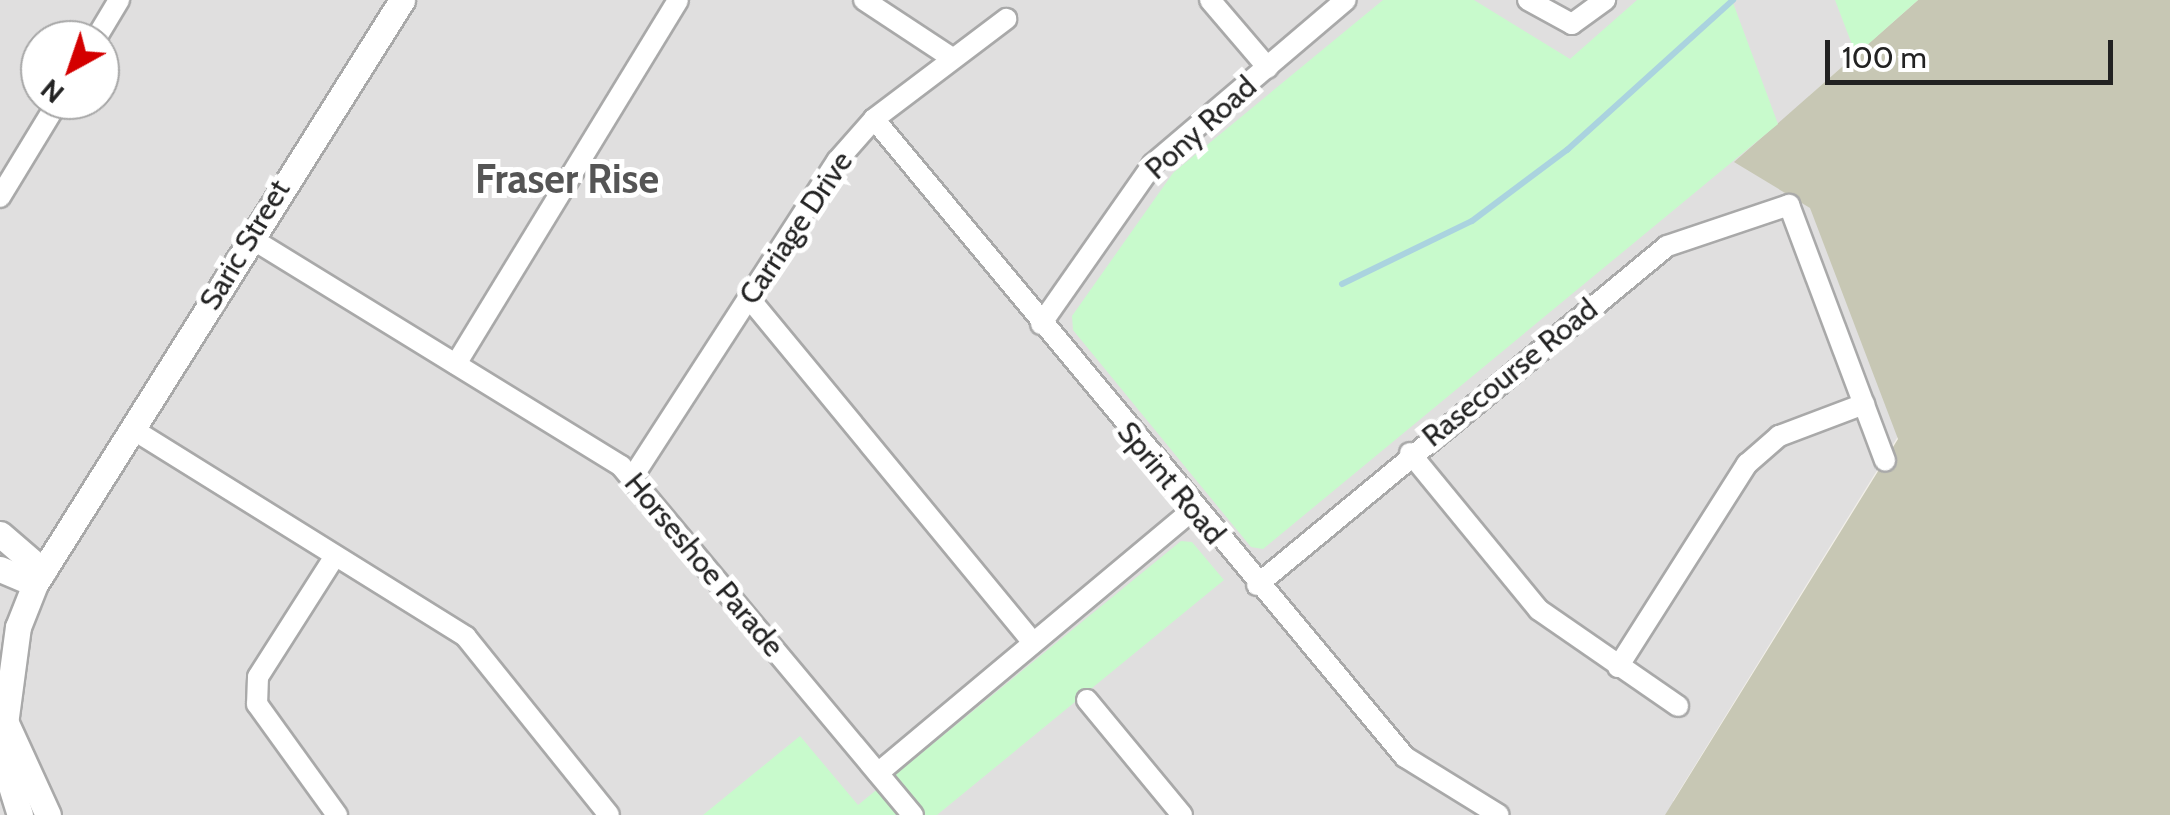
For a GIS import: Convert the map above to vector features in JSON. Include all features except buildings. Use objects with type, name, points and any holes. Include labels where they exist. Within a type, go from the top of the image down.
[{"type":"street","name":"Saric Street","points":[[20,815],[3,774],[2,722],[18,626],[39,578],[134,430],[249,237],[402,0]]},
{"type":"street","points":[[456,364],[678,0]]},
{"type":"street","points":[[864,0],[949,56]]},
{"type":"street","points":[[1210,0],[1268,68]]},
{"type":"street","name":"Pony Road","points":[[1041,324],[1153,164],[1346,0]]},
{"type":"street","points":[[1528,0],[1572,24],[1605,0]]},
{"type":"street","name":"Carriage Drive","points":[[632,478],[748,298],[874,119],[949,56],[1006,18]]},
{"type":"street","name":"Sprint Road","points":[[874,119],[1192,510],[1406,757],[1499,815]]},
{"type":"street","points":[[0,198],[47,120]]},
{"type":"street","name":"Rasecourse Road","points":[[1257,585],[1410,453],[1667,246],[1789,205],[1864,404]]},
{"type":"street","name":"Horseshoe Parade","points":[[249,237],[632,478],[913,815]]},
{"type":"street","points":[[748,298],[1032,641]]},
{"type":"street","points":[[1618,667],[1748,464],[1779,436],[1864,404],[1885,461]]},
{"type":"street","points":[[134,430],[466,637],[609,815]]},
{"type":"street","points":[[1410,453],[1539,610],[1678,706]]},
{"type":"street","points":[[878,773],[1192,510]]},
{"type":"street","points":[[0,534],[39,578]]},
{"type":"street","points":[[335,556],[258,677],[257,704],[338,815]]},
{"type":"street","points":[[0,569],[39,578]]},
{"type":"street","points":[[1087,700],[1182,815]]},
{"type":"street","points":[[2,722],[48,815]]},
{"type":"shaded area","points":[[0,0],[1918,0],[1809,96],[1976,310],[1673,801],[1695,815],[0,815]]},
{"type":"shaded area","points":[[1918,0],[2170,0],[2170,815],[1665,815],[1898,439],[1810,208],[1734,162]]},
{"type":"green space","points":[[1383,0],[1474,0],[1570,59],[1637,0],[1732,0],[1778,124],[1263,549],[1251,547],[1073,330],[1072,316],[1173,173]]},
{"type":"green space","points":[[1835,0],[1918,0],[1856,55]]},
{"type":"green space","points":[[1181,541],[1192,542],[1224,580],[937,815],[703,815],[800,736],[858,805]]},
{"type":"waterway","points":[[1342,284],[1472,221],[1567,150],[1733,0]]},
{"type":"district","name":"Fraser Rise","points":[[567,179]]}]
